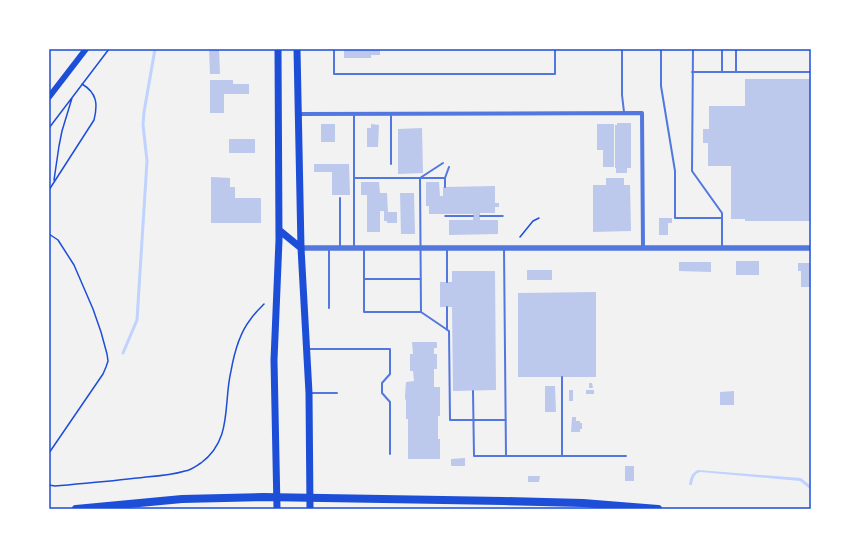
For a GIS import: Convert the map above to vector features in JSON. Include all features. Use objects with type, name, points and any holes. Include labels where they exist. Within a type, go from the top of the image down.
[{"type":"highway","points":[[76,509],[182,500],[263,496],[583,503],[658,509]]},
{"type":"highway","points":[[649,508],[653,509]]},
{"type":"main road","points":[[49,97],[86,49]]},
{"type":"main road","points":[[277,509],[274,360],[279,230],[278,49]]},
{"type":"main road","points":[[297,49],[301,248],[309,393],[311,474],[310,509]]},
{"type":"main road","points":[[279,230],[301,248]]},
{"type":"street","points":[[298,114],[642,113],[643,248]]},
{"type":"street","points":[[301,248],[811,248]]},
{"type":"lane","points":[[334,49],[334,74],[555,74],[555,49]]},
{"type":"lane","points":[[622,49],[622,95],[624,113]]},
{"type":"lane","points":[[661,49],[661,86],[675,171],[675,218],[722,218]]},
{"type":"lane","points":[[693,49],[692,171],[722,213],[722,248]]},
{"type":"lane","points":[[722,49],[722,72]]},
{"type":"lane","points":[[736,49],[736,72]]},
{"type":"lane","points":[[692,72],[811,72]]},
{"type":"lane","points":[[354,114],[354,248]]},
{"type":"lane","points":[[391,114],[391,164]]},
{"type":"lane","points":[[420,178],[443,163]]},
{"type":"lane","points":[[445,187],[445,178],[449,167]]},
{"type":"lane","points":[[354,178],[445,178]]},
{"type":"lane","points":[[420,178],[421,312]]},
{"type":"lane","points":[[340,198],[340,248]]},
{"type":"lane","points":[[329,248],[329,308]]},
{"type":"lane","points":[[364,248],[364,312],[421,312],[447,330]]},
{"type":"lane","points":[[447,248],[447,282]]},
{"type":"lane","points":[[504,248],[506,456]]},
{"type":"lane","points":[[364,279],[421,279]]},
{"type":"lane","points":[[447,307],[447,330],[449,331],[450,420],[506,420]]},
{"type":"lane","points":[[306,349],[390,349],[390,374],[382,382],[382,393],[390,402],[390,454]]},
{"type":"lane","points":[[562,377],[562,456]]},
{"type":"lane","points":[[474,391],[474,456],[626,456]]},
{"type":"lane","points":[[309,393],[337,393]]},
{"type":"path","points":[[49,128],[109,49]]},
{"type":"path","points":[[49,190],[94,120],[96,112],[95,96],[92,91],[82,84]]},
{"type":"path","points":[[54,182],[62,131],[73,96]]},
{"type":"path","points":[[445,216],[473,216]]},
{"type":"path","points":[[480,216],[503,216]]},
{"type":"path","points":[[520,237],[533,221],[539,218]]},
{"type":"path","points":[[49,234],[58,240],[74,265],[93,309],[101,332],[108,361],[103,374],[49,453]]},
{"type":"path","points":[[49,485],[113,481],[173,474],[186,471],[208,457],[222,436],[230,372],[237,348],[249,320],[264,304]]},
{"type":"water","points":[[698,470],[801,478],[811,486],[811,490],[800,481],[701,472],[695,475],[692,485],[689,485],[691,476]]},
{"type":"building","points":[[209,49],[219,49],[220,74],[210,74]]},
{"type":"building","points":[[344,49],[380,49],[380,55],[371,55],[371,58],[344,58]]},
{"type":"building","points":[[745,79],[811,79],[811,221],[745,221],[745,219],[731,219],[731,166],[708,166],[708,143],[703,143],[703,129],[709,129],[709,106],[745,106]]},
{"type":"building","points":[[210,80],[233,80],[233,84],[249,84],[249,94],[224,94],[224,113],[210,113]]},
{"type":"building","points":[[617,123],[631,123],[631,168],[627,168],[627,173],[616,173],[615,168],[615,125],[617,125]]},
{"type":"building","points":[[321,124],[335,124],[335,142],[321,142]]},
{"type":"building","points":[[371,124],[379,125],[378,147],[367,147],[367,128],[371,128]]},
{"type":"building","points":[[597,124],[614,124],[614,167],[603,167],[603,150],[597,150]]},
{"type":"building","points":[[422,128],[423,173],[398,174],[398,129]]},
{"type":"building","points":[[229,139],[255,139],[255,153],[229,153]]},
{"type":"building","points":[[314,164],[349,164],[350,195],[332,195],[332,172],[314,172]]},
{"type":"building","points":[[211,177],[230,178],[230,187],[235,187],[235,198],[261,198],[261,223],[211,223]]},
{"type":"building","points":[[606,178],[624,178],[624,185],[630,185],[631,231],[593,232],[593,185],[606,185]]},
{"type":"building","points":[[361,182],[379,182],[380,193],[387,193],[388,212],[397,212],[397,223],[387,223],[387,221],[384,221],[384,211],[380,211],[380,232],[367,232],[367,195],[361,195]]},
{"type":"building","points":[[426,182],[439,182],[440,196],[443,196],[443,187],[495,186],[495,203],[499,203],[499,207],[495,207],[495,213],[480,213],[480,220],[498,220],[498,234],[449,235],[449,220],[473,220],[473,214],[429,214],[429,206],[426,206]]},
{"type":"building","points":[[400,193],[414,193],[415,234],[401,234]]},
{"type":"building","points":[[659,218],[672,218],[672,223],[668,223],[668,235],[659,235]]},
{"type":"building","points":[[736,261],[759,261],[759,275],[736,275]]},
{"type":"building","points":[[679,262],[711,262],[711,272],[679,271]]},
{"type":"building","points":[[798,263],[811,263],[811,287],[801,287],[801,271],[798,271]]},
{"type":"building","points":[[527,270],[552,270],[552,280],[527,280]]},
{"type":"building","points":[[452,271],[495,271],[496,390],[453,391],[452,307],[440,307],[440,282],[452,282]]},
{"type":"building","points":[[596,292],[596,377],[518,377],[518,293]]},
{"type":"building","points":[[412,342],[437,342],[437,348],[434,348],[434,354],[437,354],[437,369],[434,369],[434,387],[440,387],[438,439],[440,439],[440,459],[408,459],[408,419],[406,419],[405,395],[406,382],[414,381],[413,371],[410,371],[410,354],[413,354]]},
{"type":"building","points":[[589,383],[592,383],[593,388],[589,388]]},
{"type":"building","points":[[545,386],[555,386],[556,412],[545,412]]},
{"type":"building","points":[[569,390],[573,390],[573,401],[569,401]]},
{"type":"building","points":[[586,390],[594,390],[594,394],[586,394]]},
{"type":"building","points":[[734,391],[734,405],[720,405],[720,392]]},
{"type":"building","points":[[572,417],[576,417],[576,421],[580,421],[580,423],[582,423],[582,429],[580,429],[580,432],[571,432]]},
{"type":"building","points":[[465,458],[465,466],[451,466],[451,459]]},
{"type":"building","points":[[625,466],[634,466],[634,481],[625,481]]},
{"type":"building","points":[[528,476],[540,476],[539,482],[528,482]]},
{"type":"waterway","points":[[123,353],[137,320],[147,161],[143,125],[155,49]]}]
